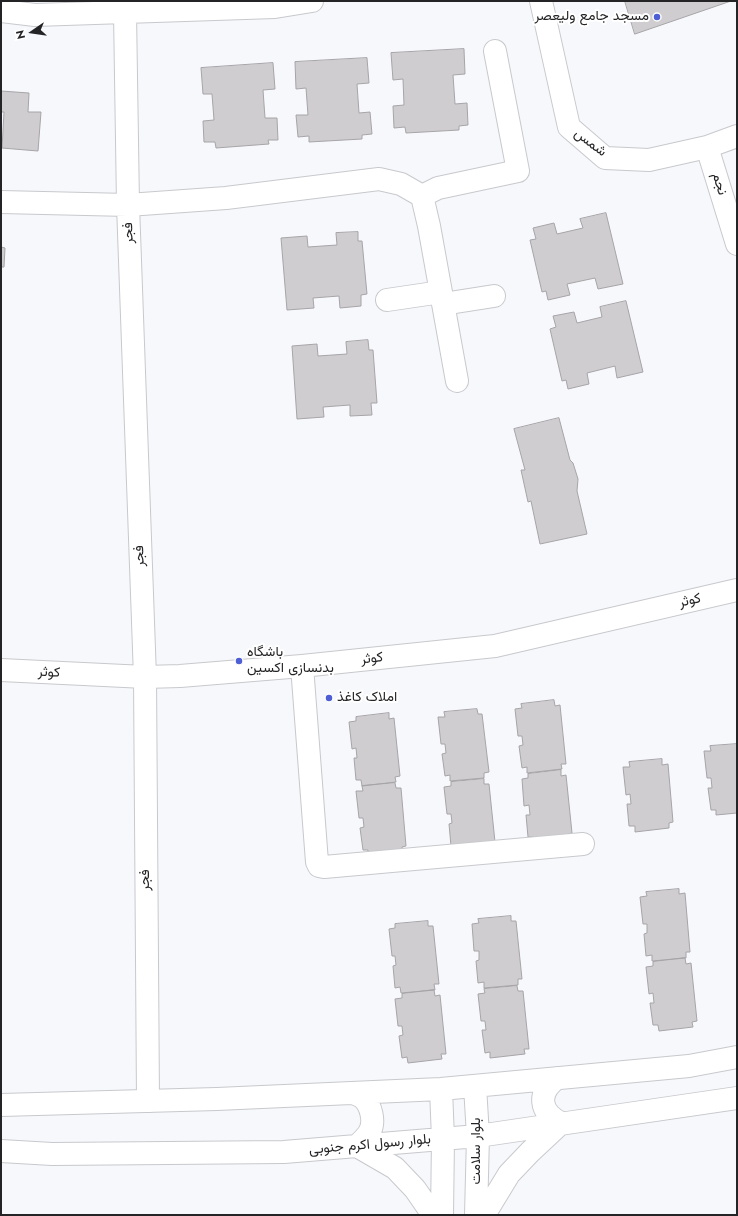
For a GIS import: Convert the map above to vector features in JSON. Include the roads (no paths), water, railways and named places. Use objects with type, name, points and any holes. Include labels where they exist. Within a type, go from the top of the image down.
[{"type":"street","points":[[1,11],[35,14],[72,7],[125,12],[275,7],[312,1]]},
{"type":"street","name":"شمس","points":[[541,1],[570,127],[605,158],[649,160],[707,148],[737,136]]},
{"type":"street","name":"فجر","points":[[125,12],[128,205],[145,677],[148,1101]]},
{"type":"street","points":[[422,196],[438,188],[518,171],[495,51]]},
{"type":"street","name":"نجم","points":[[707,148],[737,244]]},
{"type":"street","points":[[1,202],[128,205],[226,198],[379,179],[401,184],[422,196],[457,381]]},
{"type":"street","points":[[387,300],[494,296]]},
{"type":"street","name":"کوثر","points":[[1,670],[145,677],[180,676],[302,666],[495,646],[737,590]]},
{"type":"street","points":[[302,666],[317,862],[319,866],[324,867],[584,844]]},
{"type":"street","points":[[1,1105],[148,1101],[441,1089],[689,1066],[737,1056]]},
{"type":"street","points":[[484,1215],[509,1174],[561,1123],[552,1119],[546,1112],[543,1102],[544,1092],[549,1084],[557,1078]]},
{"type":"street","name":"بلوار سلامت","points":[[475,1086],[478,1136],[476,1215]]},
{"type":"street","points":[[441,1089],[443,1139],[442,1215]]},
{"type":"street","points":[[354,1093],[362,1098],[370,1107],[372,1118],[371,1129],[366,1137],[357,1146],[394,1168],[414,1189],[433,1215]]},
{"type":"street","name":"بلوار رسول اکرم جنوبی","points":[[1,1151],[52,1154],[284,1152],[478,1136],[737,1098]]},
{"type":"place","name":"مسجد جامع ولیعصر","points":[[657,17]]},
{"type":"place","name":"باشگاه بدنسازی اکسین","points":[[239,661]]},
{"type":"place","name":"املاک کاغذ","points":[[329,698]]}]
